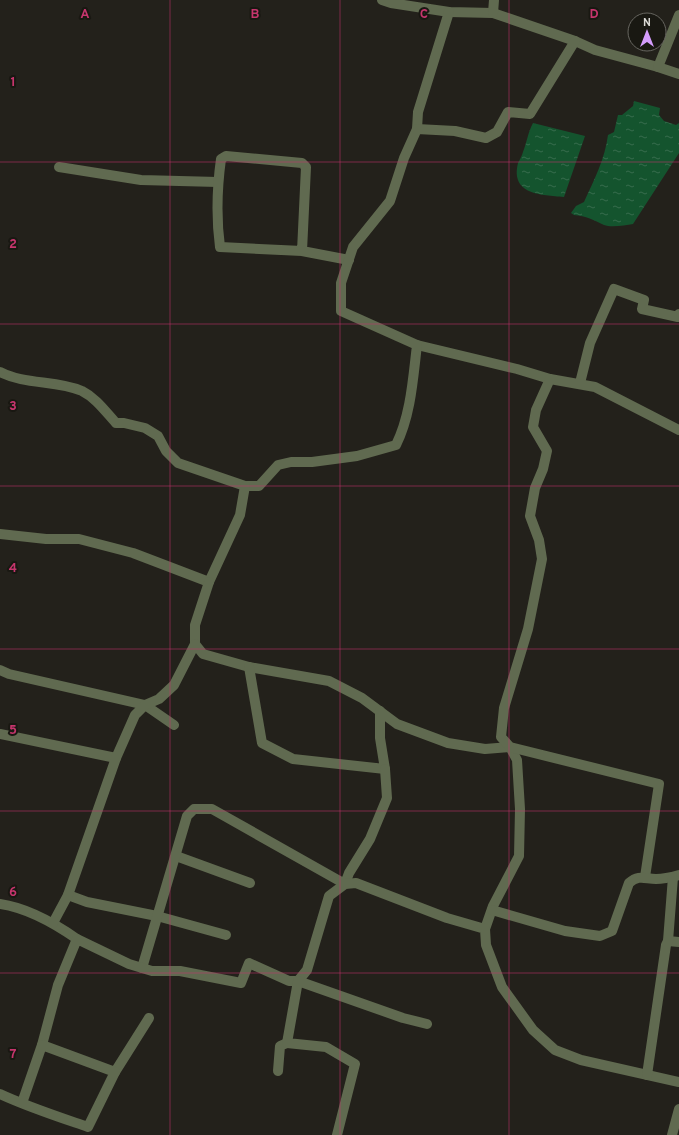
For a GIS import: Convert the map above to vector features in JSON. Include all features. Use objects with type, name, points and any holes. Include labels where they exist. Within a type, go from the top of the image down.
[{"type":"street","points":[[382,0],[391,3],[449,12],[494,14],[575,41],[595,50],[679,74]]},
{"type":"street","points":[[494,0],[494,14]]},
{"type":"street","points":[[449,12],[418,112],[417,129],[404,158],[390,201],[353,247],[341,283],[341,311],[417,345],[550,378],[595,387],[679,430]]},
{"type":"street","points":[[658,67],[679,16]]},
{"type":"street","points":[[417,129],[455,131],[486,138],[497,132],[508,112],[530,114],[575,41]]},
{"type":"street","points":[[302,251],[306,167],[302,163],[226,156],[221,159],[218,182],[217,227],[220,247],[302,251],[349,260]]},
{"type":"street","points":[[59,167],[141,180],[218,182]]},
{"type":"street","points":[[580,384],[590,343],[614,289],[644,300],[642,309],[678,317],[679,314]]},
{"type":"street","points":[[0,372],[26,380],[50,383],[82,391],[97,401],[116,423],[124,423],[145,428],[158,436],[166,451],[178,463],[245,486],[258,486],[278,465],[357,456],[396,445],[402,434],[410,394],[417,345]]},
{"type":"street","points":[[550,378],[536,410],[533,427],[547,451],[543,469],[535,488],[530,516],[539,540],[542,559],[528,629],[504,708],[501,737],[510,747],[517,760],[520,809],[519,856],[492,910],[485,929],[486,945],[502,987],[533,1030],[556,1050],[581,1060],[679,1082]]},
{"type":"street","points":[[53,923],[68,895],[116,758],[135,715],[145,705],[159,699],[174,685],[195,644],[195,625],[209,582],[240,515],[245,486]]},
{"type":"street","points":[[0,534],[46,539],[79,539],[134,553],[209,582]]},
{"type":"street","points":[[195,644],[203,654],[249,667],[329,682],[362,698],[397,724],[448,743],[485,749],[510,747],[659,784],[645,877]]},
{"type":"street","points":[[249,667],[262,743],[293,759],[386,769]]},
{"type":"street","points":[[0,670],[9,674],[145,705],[174,725]]},
{"type":"street","points":[[287,1043],[298,980],[307,970],[329,896],[345,884],[349,873],[370,839],[387,798],[386,769],[380,738],[380,711]]},
{"type":"street","points":[[0,734],[116,758]]},
{"type":"street","points":[[142,968],[187,816],[194,809],[212,809],[345,884],[356,884],[447,918],[485,929]]},
{"type":"street","points":[[176,856],[250,883]]},
{"type":"street","points":[[492,910],[565,931],[600,936],[612,931],[629,884],[640,876],[656,879],[676,876],[668,941],[666,945],[647,1075]]},
{"type":"street","points":[[68,895],[87,902],[157,916],[226,935]]},
{"type":"street","points":[[0,904],[13,906],[53,923],[77,939],[104,954],[152,971],[180,971],[241,983],[249,963],[289,980],[298,980],[403,1018],[428,1024]]},
{"type":"street","points":[[22,1103],[42,1045],[58,985],[77,939]]},
{"type":"street","points":[[668,941],[679,942]]},
{"type":"street","points":[[0,1094],[87,1131],[115,1072],[149,1018]]},
{"type":"street","points":[[278,1071],[280,1046],[287,1043],[326,1047],[355,1064],[337,1135]]},
{"type":"street","points":[[42,1045],[115,1072]]},
{"type":"street","points":[[672,1135],[679,1109]]},
{"type":"water","points":[[634,101],[660,108],[659,115],[664,121],[676,125],[679,123],[679,153],[633,224],[607,226],[586,217],[574,215],[571,213],[576,206],[584,202],[595,177],[602,161],[608,135],[614,132],[618,115],[622,115],[633,106]]},
{"type":"water","points":[[533,123],[585,136],[564,197],[538,194],[523,187],[519,182],[517,174],[518,163]]}]
